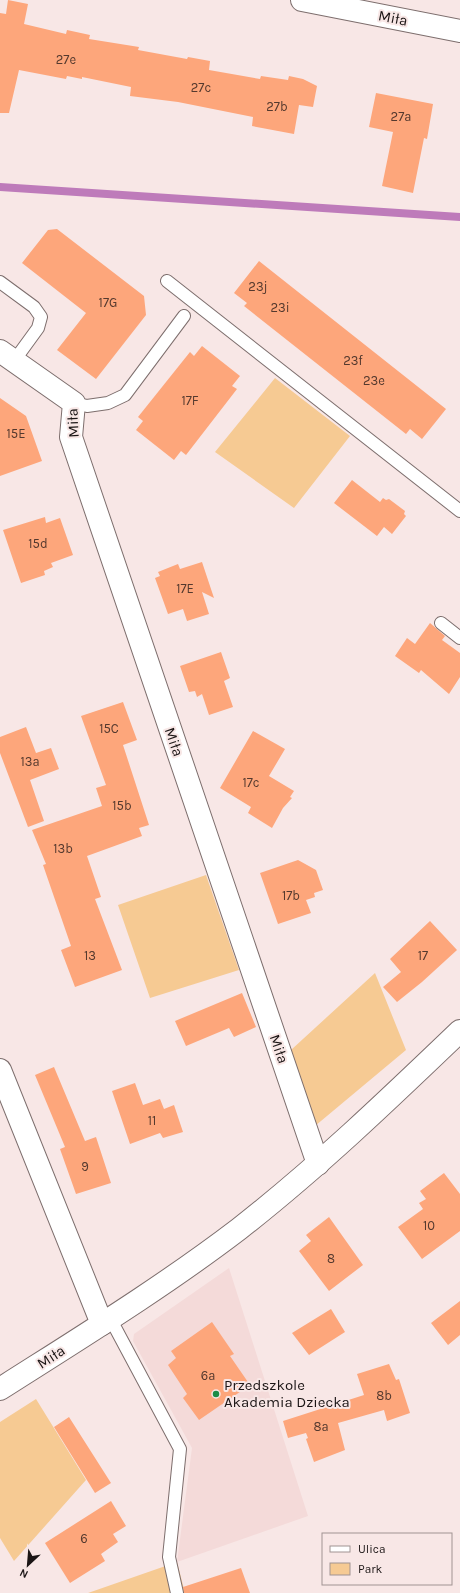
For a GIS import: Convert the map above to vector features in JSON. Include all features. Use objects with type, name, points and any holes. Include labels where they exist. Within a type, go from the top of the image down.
[{"type":"street","name":"Miła","points":[[311,1],[460,31]]},
{"type":"street","name":"Miła","points":[[7,356],[74,403],[71,437],[318,1164]]},
{"type":"street","name":"Miła","points":[[0,1389],[106,1321],[238,1229],[318,1164],[460,1031]]},
{"type":"street","points":[[0,1070],[106,1321]]},
{"type":"lane","points":[[167,281],[460,511]]},
{"type":"lane","points":[[0,282],[34,307],[41,317],[38,328],[7,356]]},
{"type":"lane","points":[[74,403],[88,406],[108,403],[125,395],[184,316]]},
{"type":"lane","points":[[441,623],[460,638]]},
{"type":"lane","points":[[106,1321],[180,1449],[169,1557],[177,1593]]},
{"type":"shaded area","name":"Przedszkole Akademia Dziecka","points":[[229,1268],[308,1516],[177,1562],[192,1448],[133,1341],[134,1334]]},
{"type":"green space","points":[[275,378],[350,436],[294,508],[215,452]]},
{"type":"green space","points":[[206,875],[239,970],[150,998],[118,905]]},
{"type":"green space","points":[[375,973],[406,1050],[315,1126],[291,1050]]},
{"type":"green space","points":[[36,1399],[86,1480],[14,1561],[0,1538],[0,1422]]},
{"type":"green space","points":[[177,1562],[185,1593],[88,1593]]},
{"type":"building","points":[[8,0],[28,4],[24,24],[66,34],[67,30],[90,35],[89,39],[139,47],[138,50],[187,59],[188,57],[210,61],[209,70],[260,79],[261,76],[288,80],[289,76],[303,79],[317,86],[313,107],[299,105],[294,134],[252,126],[253,117],[178,102],[130,96],[131,87],[82,77],[82,79],[67,76],[66,79],[19,70],[9,113],[0,113],[0,13],[6,14]]},
{"type":"building","points":[[376,93],[433,104],[427,139],[424,138],[413,193],[382,186],[393,132],[369,127]]},
{"type":"building","points":[[57,229],[144,296],[146,315],[96,379],[57,350],[86,313],[22,263],[48,230]]},
{"type":"building","points":[[259,261],[446,409],[422,439],[410,429],[406,434],[244,306],[247,303],[234,293]]},
{"type":"building","points":[[202,346],[240,376],[232,386],[237,389],[186,455],[181,451],[174,460],[136,430],[143,421],[138,417],[190,352],[194,356]]},
{"type":"building","points":[[0,398],[26,416],[42,461],[0,476]]},
{"type":"building","points":[[352,480],[380,502],[383,498],[386,500],[389,499],[405,511],[404,514],[406,516],[392,534],[384,527],[377,536],[334,503]]},
{"type":"building","points":[[45,517],[46,523],[60,518],[73,555],[51,563],[53,567],[44,571],[45,575],[21,583],[3,530]]},
{"type":"building","points":[[202,562],[214,598],[202,592],[209,614],[187,621],[183,609],[168,614],[155,578],[160,576],[158,572],[178,564],[180,569]]},
{"type":"building","points":[[430,623],[445,636],[442,640],[460,653],[460,677],[449,694],[421,670],[419,673],[395,656],[407,638],[415,644]]},
{"type":"building","points":[[221,652],[230,678],[224,681],[233,707],[209,715],[202,694],[197,697],[195,691],[189,692],[180,666]]},
{"type":"building","points":[[123,702],[137,740],[123,745],[149,825],[139,828],[142,836],[87,856],[101,897],[95,899],[122,970],[75,987],[61,950],[71,946],[43,865],[46,864],[32,830],[102,806],[96,788],[106,785],[81,716]]},
{"type":"building","points":[[26,727],[36,753],[51,748],[59,769],[30,780],[44,821],[28,827],[0,753],[0,737]]},
{"type":"building","points":[[253,731],[285,749],[269,776],[294,791],[290,797],[292,798],[283,808],[272,828],[248,813],[251,807],[220,788]]},
{"type":"building","points":[[298,860],[316,870],[323,890],[314,893],[315,897],[306,900],[311,913],[278,924],[260,873]]},
{"type":"building","points":[[430,921],[457,950],[422,982],[397,1002],[383,987],[401,972],[390,959]]},
{"type":"building","points":[[242,993],[256,1027],[234,1037],[229,1028],[186,1046],[175,1021]]},
{"type":"building","points":[[54,1067],[85,1141],[96,1137],[111,1183],[76,1194],[60,1149],[65,1147],[35,1075]]},
{"type":"building","points":[[135,1083],[143,1105],[160,1099],[164,1109],[174,1105],[183,1132],[163,1138],[160,1133],[130,1144],[112,1091]]},
{"type":"building","points":[[444,1173],[460,1194],[460,1231],[422,1259],[398,1227],[423,1209],[419,1203],[426,1199],[420,1191]]},
{"type":"building","points":[[329,1217],[363,1265],[329,1291],[299,1251],[311,1241],[306,1235]]},
{"type":"building","points":[[460,1301],[460,1335],[448,1345],[431,1323]]},
{"type":"building","points":[[331,1309],[345,1332],[309,1355],[292,1333]]},
{"type":"building","points":[[212,1322],[234,1354],[230,1356],[250,1385],[199,1420],[183,1398],[187,1394],[168,1365],[176,1358],[171,1351]]},
{"type":"building","points":[[389,1364],[396,1380],[399,1379],[410,1413],[387,1421],[384,1410],[338,1423],[345,1450],[314,1462],[306,1439],[308,1438],[306,1433],[288,1438],[283,1421],[364,1395],[357,1374]]},
{"type":"building","points":[[69,1417],[111,1483],[95,1493],[54,1427]]},
{"type":"building","points":[[111,1501],[126,1526],[113,1534],[118,1542],[101,1554],[105,1561],[70,1583],[45,1543]]},
{"type":"building","points":[[241,1568],[250,1593],[184,1593],[183,1587]]},
{"type":"waterway","points":[[0,187],[460,217]]},
{"type":"place","name":"Przedszkole Akademia Dziecka","points":[[216,1394]]}]
